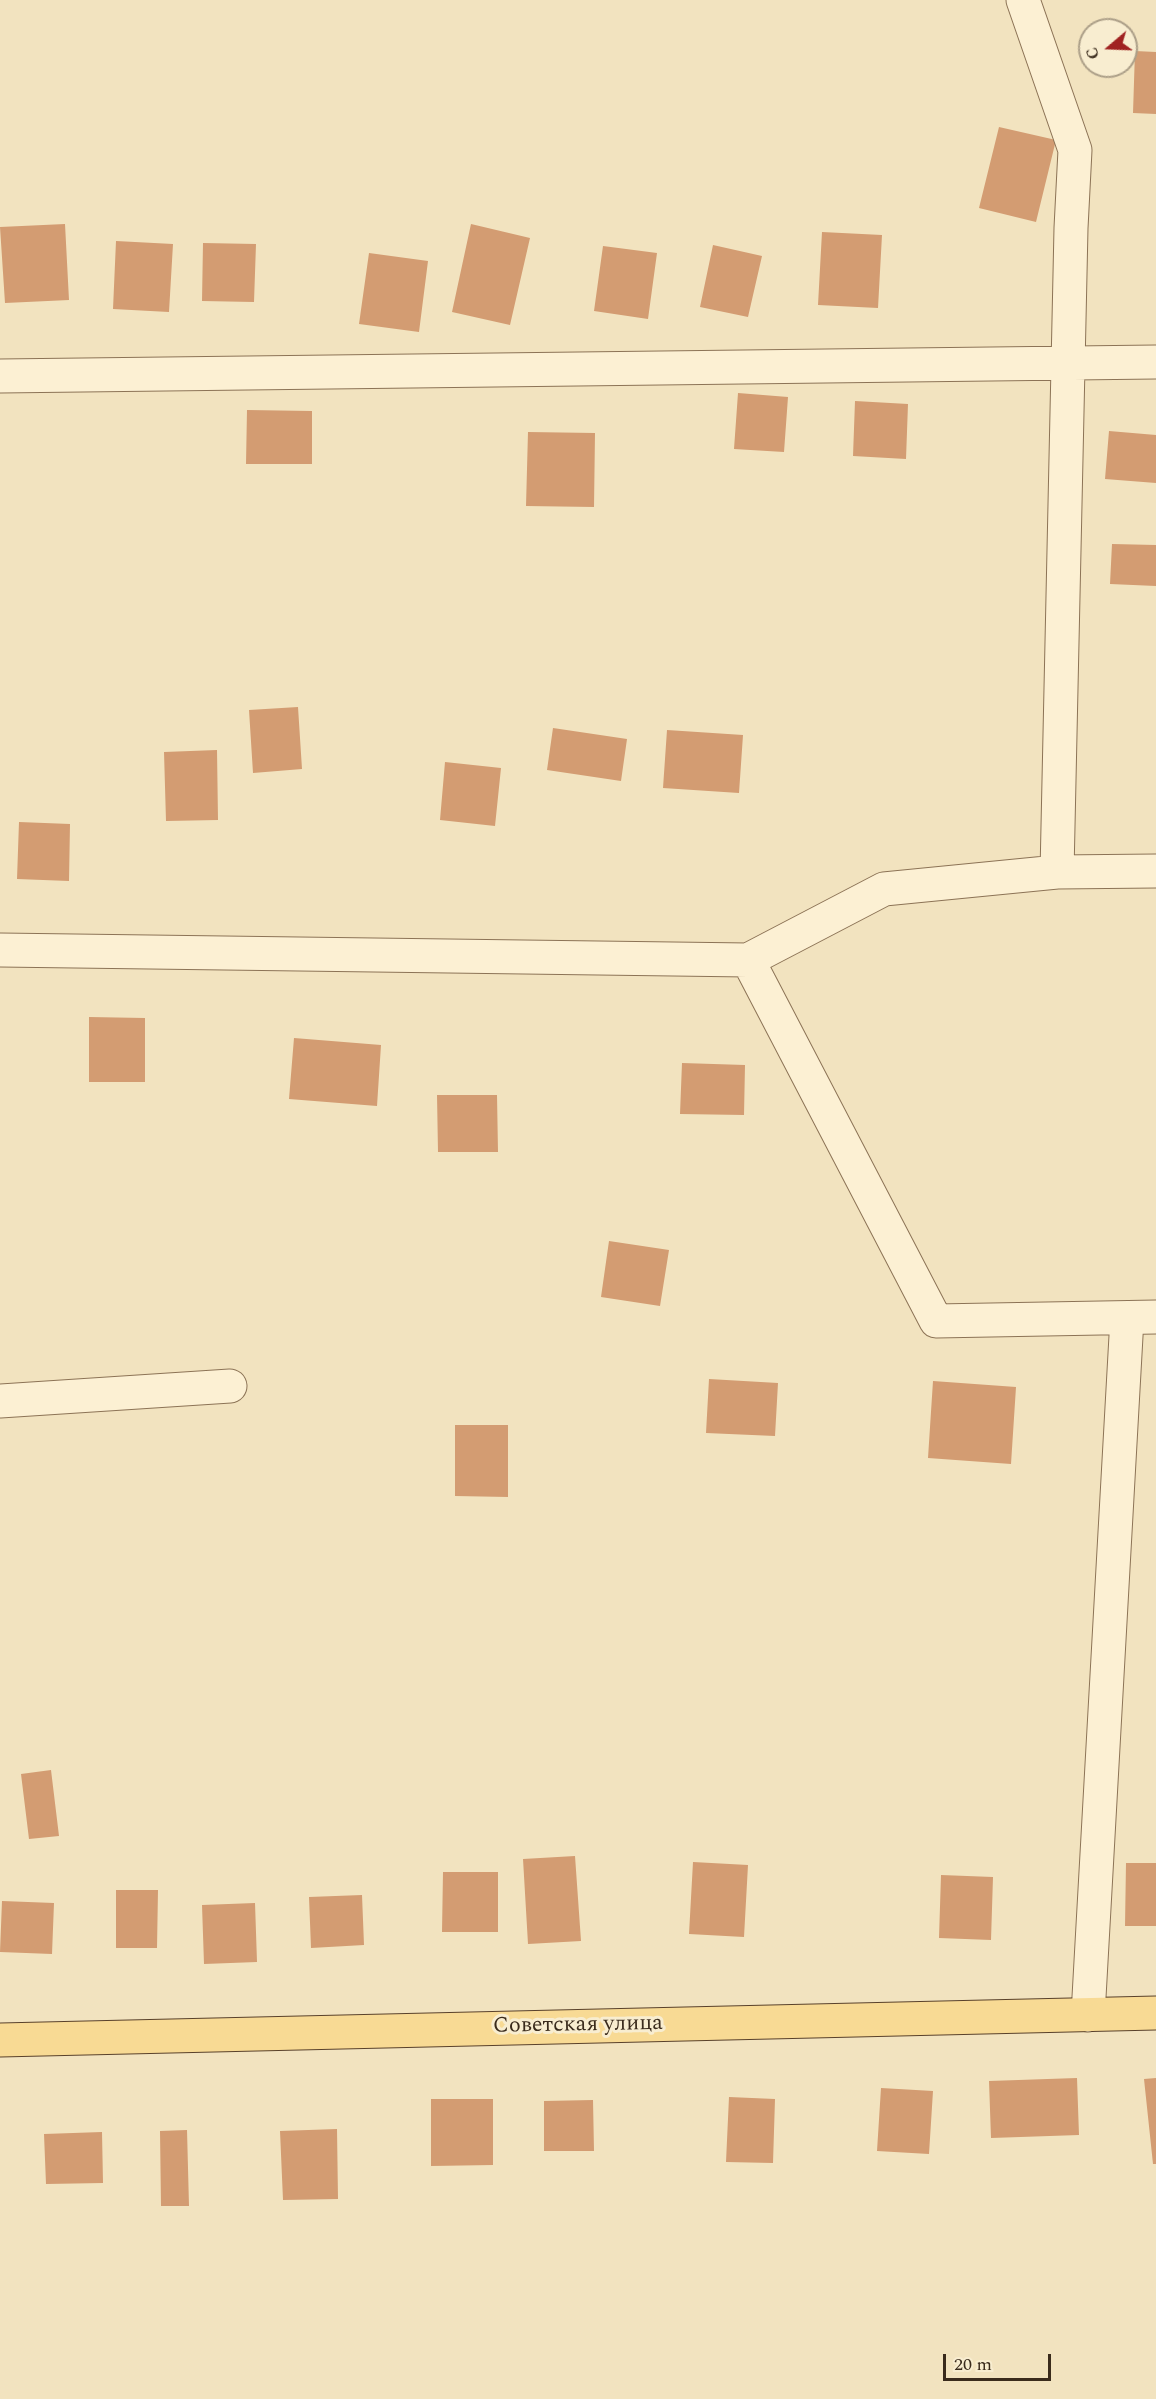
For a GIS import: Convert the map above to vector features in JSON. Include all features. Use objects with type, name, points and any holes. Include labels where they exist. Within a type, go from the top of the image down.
[{"type":"main road","name":"Советская улица","points":[[0,2040],[1156,2013]]},
{"type":"street","points":[[1023,0],[1075,150],[1057,872]]},
{"type":"street","points":[[0,376],[1156,362]]},
{"type":"street","points":[[0,950],[748,960],[884,889],[1057,872],[1156,871]]},
{"type":"street","points":[[748,960],[936,1321],[1142,1317],[1088,2015]]},
{"type":"street","points":[[0,1401],[231,1386]]},
{"type":"building","points":[[1138,51],[1156,52],[1156,114],[1133,113],[1134,78],[1138,78]]},
{"type":"building","points":[[999,127],[1056,140],[1036,222],[979,208]]},
{"type":"building","points":[[65,224],[69,300],[5,303],[0,227]]},
{"type":"building","points":[[471,224],[530,238],[510,325],[452,312]]},
{"type":"building","points":[[822,232],[882,235],[878,308],[818,305]]},
{"type":"building","points":[[116,241],[173,244],[169,312],[113,309]]},
{"type":"building","points":[[203,243],[256,244],[254,302],[202,301]]},
{"type":"building","points":[[713,245],[762,256],[748,317],[700,307]]},
{"type":"building","points":[[603,246],[657,253],[648,319],[594,311]]},
{"type":"building","points":[[369,253],[428,261],[419,332],[359,324]]},
{"type":"building","points":[[738,393],[788,397],[784,452],[734,449]]},
{"type":"building","points":[[855,401],[908,404],[906,459],[853,456]]},
{"type":"building","points":[[247,410],[312,411],[312,464],[246,464]]},
{"type":"building","points":[[1109,431],[1156,435],[1156,483],[1105,479]]},
{"type":"building","points":[[528,432],[595,433],[594,507],[526,506]]},
{"type":"building","points":[[1112,544],[1156,545],[1156,586],[1110,584]]},
{"type":"building","points":[[298,707],[302,769],[253,773],[249,710]]},
{"type":"building","points":[[553,728],[627,739],[621,781],[547,770]]},
{"type":"building","points":[[667,730],[743,735],[739,793],[663,788]]},
{"type":"building","points":[[217,750],[218,820],[166,821],[164,752]]},
{"type":"building","points":[[445,762],[501,768],[495,826],[440,820]]},
{"type":"building","points":[[19,822],[70,824],[69,881],[17,879]]},
{"type":"building","points":[[89,1017],[145,1018],[145,1082],[89,1082]]},
{"type":"building","points":[[294,1038],[381,1045],[377,1106],[289,1099]]},
{"type":"building","points":[[682,1063],[745,1065],[744,1115],[680,1114]]},
{"type":"building","points":[[437,1095],[497,1095],[498,1152],[438,1152]]},
{"type":"building","points":[[609,1241],[669,1250],[660,1306],[601,1297]]},
{"type":"building","points":[[709,1379],[778,1383],[775,1436],[706,1433]]},
{"type":"building","points":[[933,1381],[1016,1387],[1011,1464],[928,1458]]},
{"type":"building","points":[[455,1425],[508,1425],[508,1497],[455,1496]]},
{"type":"building","points":[[51,1770],[59,1836],[29,1839],[21,1774]]},
{"type":"building","points":[[575,1856],[581,1941],[528,1944],[523,1859]]},
{"type":"building","points":[[693,1862],[748,1865],[744,1937],[689,1934]]},
{"type":"building","points":[[1126,1863],[1156,1863],[1156,1926],[1125,1926]]},
{"type":"building","points":[[443,1872],[498,1872],[498,1932],[442,1932]]},
{"type":"building","points":[[941,1875],[993,1877],[991,1940],[939,1938]]},
{"type":"building","points":[[116,1890],[158,1890],[157,1948],[116,1948]]},
{"type":"building","points":[[362,1895],[364,1945],[311,1948],[309,1897]]},
{"type":"building","points":[[2,1901],[54,1903],[52,1954],[0,1952]]},
{"type":"building","points":[[255,1903],[257,1962],[204,1964],[202,1905]]},
{"type":"building","points":[[1077,2078],[1079,2135],[991,2138],[989,2081]]},
{"type":"building","points":[[1156,2078],[1156,2164],[1153,2164],[1144,2079]]},
{"type":"building","points":[[881,2088],[933,2091],[929,2154],[877,2151]]},
{"type":"building","points":[[729,2097],[775,2099],[773,2163],[726,2162]]},
{"type":"building","points":[[431,2099],[493,2099],[493,2165],[431,2166]]},
{"type":"building","points":[[593,2100],[594,2151],[544,2151],[544,2101]]},
{"type":"building","points":[[337,2129],[338,2199],[283,2200],[280,2131]]},
{"type":"building","points":[[187,2130],[189,2206],[161,2206],[160,2131]]},
{"type":"building","points":[[102,2132],[103,2183],[46,2184],[44,2134]]}]
